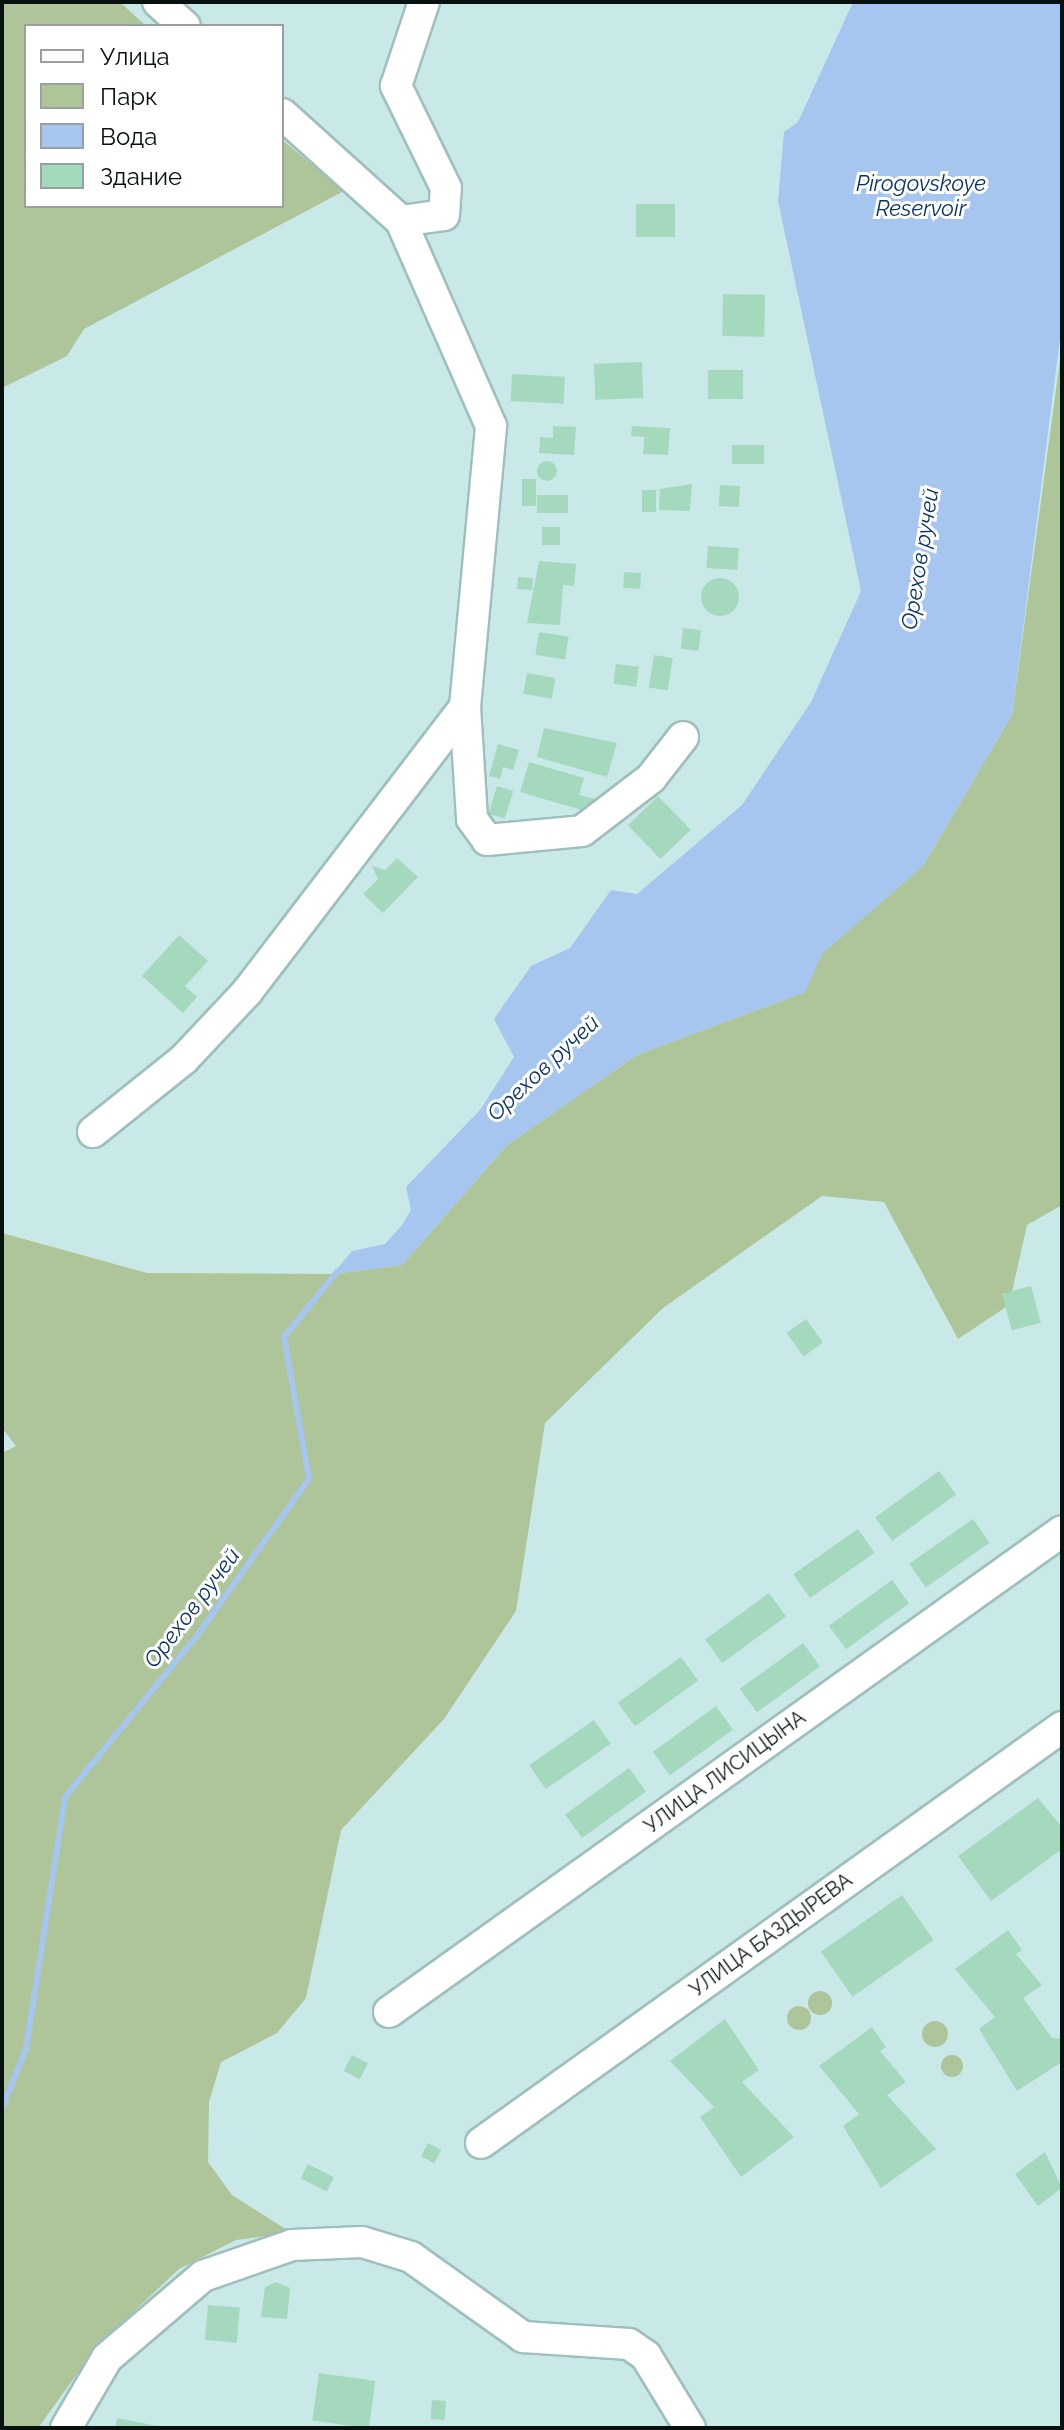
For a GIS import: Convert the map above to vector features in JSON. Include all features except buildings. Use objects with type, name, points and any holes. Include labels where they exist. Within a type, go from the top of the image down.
[{"type":"street","points":[[158,2],[183,24]]},
{"type":"street","points":[[401,221],[444,215],[446,188],[396,86],[424,2]]},
{"type":"street","points":[[284,116],[401,221],[491,426],[465,707],[472,819],[487,840],[582,831],[651,778],[683,737]]},
{"type":"street","points":[[93,1132],[184,1059],[247,992],[465,707]]},
{"type":"street","name":"УЛИЦА ЛИСИЦЫНА","points":[[389,2012],[1062,1531]]},
{"type":"street","name":"УЛИЦА БАЗДЫРЕВА","points":[[481,2143],[1062,1727]]},
{"type":"street","points":[[66,2428],[107,2358],[203,2276],[292,2245],[362,2242],[411,2257],[523,2337],[629,2344],[646,2356],[690,2428]]},
{"type":"green space","points":[[2,2],[120,2],[144,24],[24,24],[24,208],[284,208],[284,142],[344,191],[84,329],[67,356],[2,388]]},
{"type":"green space","points":[[1062,345],[1062,1205],[1027,1225],[1009,1305],[958,1339],[884,1202],[822,1196],[663,1308],[545,1423],[516,1611],[444,1719],[341,1830],[306,1998],[277,2033],[221,2062],[209,2102],[208,2162],[232,2195],[292,2233],[236,2240],[179,2269],[98,2345],[38,2428],[2,2428],[2,1453],[16,1446],[2,1428],[2,1233],[147,1273],[333,1274],[402,1265],[507,1145],[637,1055],[805,992],[821,954],[923,866],[1012,715]]},
{"type":"green space","points":[[820,1991],[831,1998],[832,2003],[825,2014],[820,2015],[809,2008],[808,2003],[815,1992]]},
{"type":"green space","points":[[799,2006],[807,2010],[811,2018],[807,2026],[799,2030],[791,2026],[787,2018],[791,2010]]},
{"type":"green space","points":[[935,2021],[944,2025],[948,2034],[944,2043],[935,2047],[926,2043],[922,2034],[926,2025]]},
{"type":"green space","points":[[948,2055],[956,2055],[963,2066],[956,2077],[948,2077],[941,2070],[941,2062]]},
{"type":"water","name":"Pirogovskoye Reservoir","points":[[853,2],[1062,2],[1062,323],[1012,715],[923,866],[822,954],[805,992],[637,1055],[507,1145],[402,1265],[333,1274],[352,1251],[385,1244],[411,1210],[406,1187],[480,1110],[514,1057],[494,1019],[531,966],[570,948],[611,890],[637,894],[742,805],[811,702],[861,591],[778,201],[784,132],[798,122]]},
{"type":"waterway","name":"Орехов ручей","points":[[2,2108],[26,2049],[65,1797],[199,1633],[309,1479],[284,1337],[337,1272]]}]
